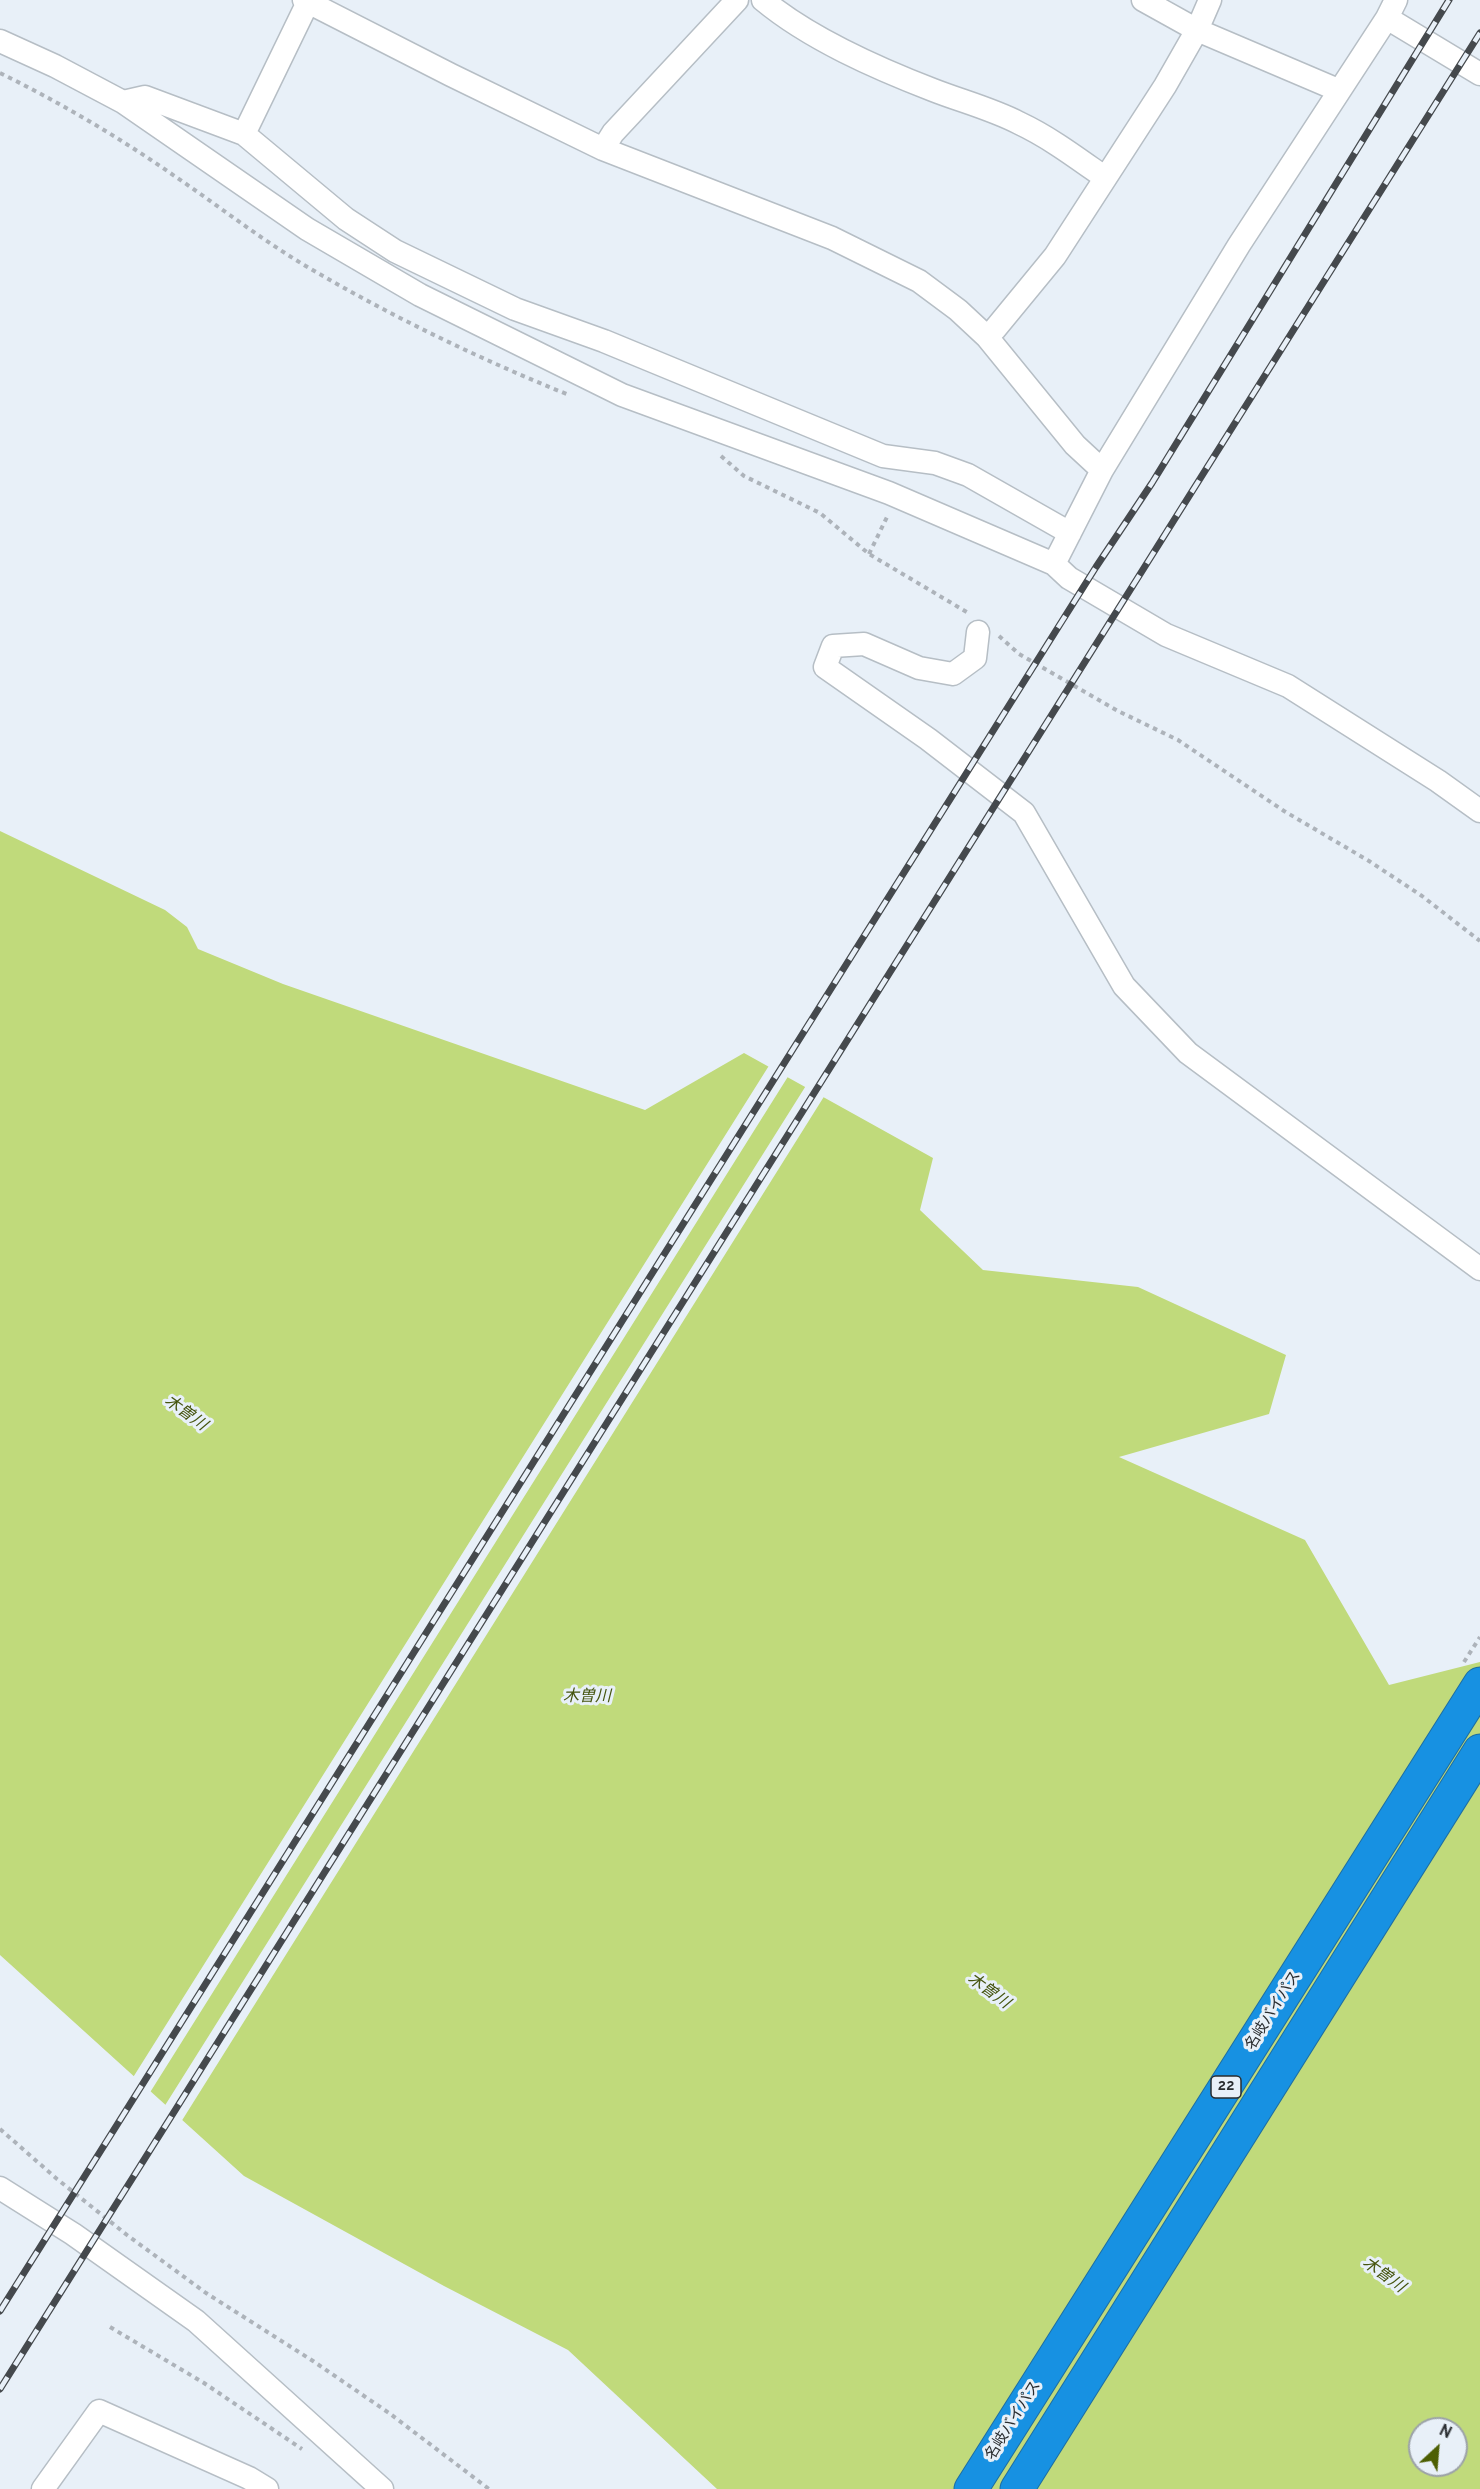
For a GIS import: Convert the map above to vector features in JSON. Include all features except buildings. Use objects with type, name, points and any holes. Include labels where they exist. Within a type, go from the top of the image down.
[{"type":"highway","name":"名岐バイパス","points":[[971,2489],[1480,1684]]},
{"type":"highway","name":"22","points":[[1017,2489],[1480,1751]]},
{"type":"street","points":[[603,149],[613,133],[737,0]]},
{"type":"street","points":[[763,0],[788,20],[842,49],[930,89],[1018,122],[1104,177]]},
{"type":"street","points":[[1143,0],[1197,30],[1338,90]]},
{"type":"street","points":[[987,336],[996,329],[1055,256],[1165,86],[1197,30],[1210,0]]},
{"type":"street","points":[[244,134],[307,1],[603,149],[832,238],[919,281],[958,310],[987,336],[1075,445],[1102,470]]},
{"type":"street","points":[[1054,564],[1102,470],[1239,245],[1391,9],[1480,74]]},
{"type":"street","points":[[0,41],[55,66],[123,102],[317,235],[420,295],[622,395],[889,493],[1054,564],[1069,578],[1166,635],[1288,686],[1438,781],[1480,811]]},
{"type":"street","points":[[123,102],[146,97],[244,134],[346,219],[395,251],[515,309],[604,341],[883,456],[935,463],[968,475],[1070,533]]},
{"type":"street","points":[[982,626],[975,658],[954,674],[919,668],[864,644],[832,646],[825,668],[928,739],[1024,813],[1124,986],[1188,1053],[1480,1269]]},
{"type":"street","points":[[0,2188],[73,2234],[196,2321],[382,2489]]},
{"type":"street","points":[[43,2489],[99,2411],[249,2478],[267,2489]]},
{"type":"path","points":[[716,452],[744,476],[820,513],[870,554],[982,626],[1019,654],[1118,711],[1178,740],[1284,811],[1369,861],[1422,896],[1480,941]]},
{"type":"path","points":[[870,554],[887,517]]},
{"type":"path","points":[[0,2129],[57,2180],[127,2235],[206,2293],[313,2361],[388,2413],[489,2489]]},
{"type":"path","points":[[110,2327],[204,2383],[303,2449]]},
{"type":"water","name":"木曽川","points":[[0,831],[165,910],[187,927],[198,949],[283,984],[645,1110],[744,1053],[933,1158],[920,1210],[983,1270],[1138,1287],[1286,1355],[1269,1414],[1119,1457],[1305,1540],[1389,1685],[1480,1662],[1480,2489],[717,2489],[568,2350],[444,2286],[244,2176],[0,1955]]},
{"type":"pier","points":[[770,1064],[789,1075],[149,2094],[132,2079]]},
{"type":"pier","points":[[807,1084],[825,1095],[181,2122],[164,2107]]},
{"type":"railway","points":[[0,2311],[1096,567],[1152,483],[1449,0]]},
{"type":"railway","points":[[0,2389],[1480,33]]}]
